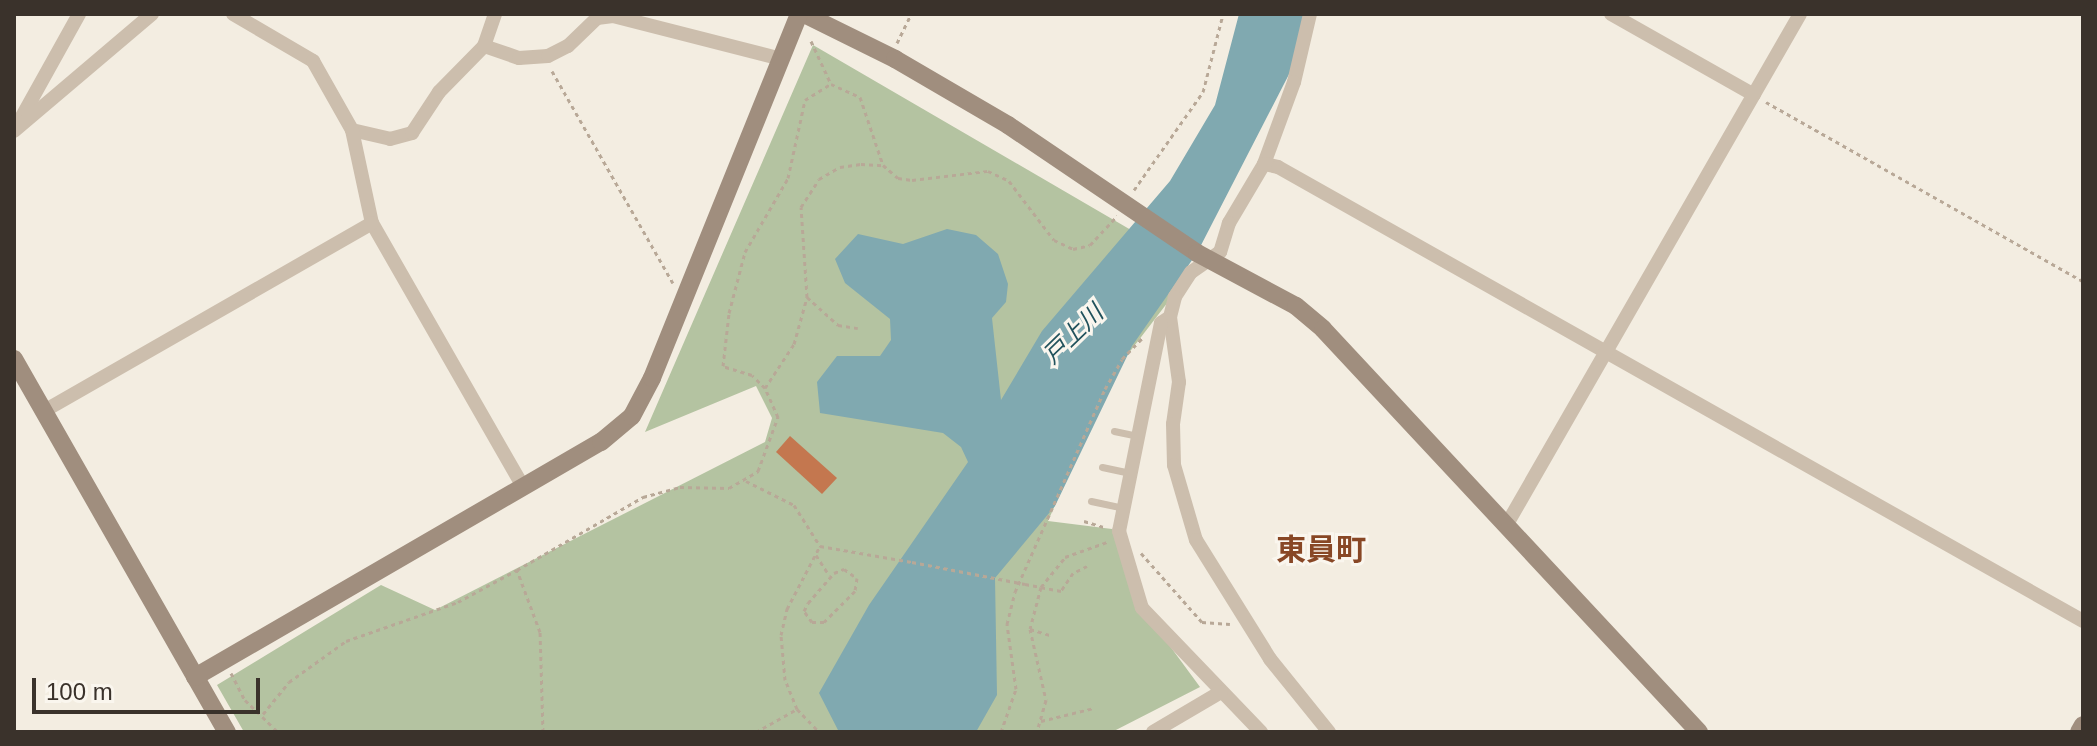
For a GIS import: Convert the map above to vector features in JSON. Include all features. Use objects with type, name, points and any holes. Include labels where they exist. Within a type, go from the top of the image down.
[{"type":"street","points":[[16,129],[79,14]]},
{"type":"street","points":[[16,129],[73,86],[152,14]]},
{"type":"street","points":[[233,14],[313,61],[352,130],[372,223],[523,487]]},
{"type":"street","points":[[352,130],[390,139],[412,133],[439,92],[484,46],[495,14]]},
{"type":"street","points":[[195,677],[601,442],[632,416],[686,296],[801,14],[891,57],[1008,125],[1204,256],[1296,306],[1323,329],[1699,732]]},
{"type":"street","points":[[1261,732],[1142,608],[1119,531],[1165,320],[1191,272],[1204,256],[1220,252],[1229,223],[1264,164],[1294,82],[1310,14]]},
{"type":"street","points":[[1611,14],[1754,95]]},
{"type":"street","points":[[1507,524],[1800,14]]},
{"type":"street","points":[[484,46],[519,58],[548,56],[568,46],[597,18],[613,16],[782,59]]},
{"type":"street","points":[[1264,164],[1278,167],[2083,621]]},
{"type":"street","points":[[44,411],[372,223]]},
{"type":"street","points":[[1165,320],[1179,382],[1174,465],[1196,540],[1270,659],[1329,732]]},
{"type":"street","points":[[14,359],[227,732]]},
{"type":"street","points":[[1153,732],[1221,692]]},
{"type":"street","points":[[2079,732],[2083,725]]},
{"type":"lane","points":[[1114,431],[1138,436]]},
{"type":"lane","points":[[1102,467],[1131,473]]},
{"type":"lane","points":[[1091,501],[1124,508]]},
{"type":"path","points":[[891,57],[911,14]]},
{"type":"path","points":[[811,41],[831,84],[851,91],[864,103],[883,165],[898,178],[912,180],[967,170],[997,173],[1016,187],[1054,240],[1073,249],[1090,245],[1108,231],[1129,206],[1203,92],[1223,14]]},
{"type":"path","points":[[548,56],[637,221],[686,296]]},
{"type":"path","points":[[263,714],[289,682],[346,641],[458,602],[643,497],[680,487],[729,488],[758,471],[778,417],[765,388],[752,375],[723,366],[732,291],[755,229],[788,178],[801,107],[831,84]]},
{"type":"path","points":[[1754,95],[2083,281]]},
{"type":"path","points":[[765,388],[794,344],[807,297],[799,235],[801,207],[807,195],[819,179],[840,167],[883,165]]},
{"type":"path","points":[[807,297],[838,325],[858,328]]},
{"type":"path","points":[[1001,732],[1016,689],[1007,624],[1015,592],[1115,371],[1132,346],[1165,320]]},
{"type":"path","points":[[743,480],[762,485],[794,505],[820,546],[1061,591],[1073,573],[1087,566]]},
{"type":"path","points":[[1084,521],[1112,529]]},
{"type":"path","points":[[819,732],[797,709],[785,680],[781,635],[787,609],[820,546]]},
{"type":"path","points":[[816,555],[830,577]]},
{"type":"path","points":[[844,569],[857,578],[857,586],[828,620],[812,622],[805,607],[830,577],[844,569]]},
{"type":"path","points":[[517,570],[540,632],[543,732]]},
{"type":"path","points":[[1037,732],[1045,690],[1030,629],[1041,587]]},
{"type":"path","points":[[1030,629],[1050,635]]},
{"type":"path","points":[[231,673],[245,700],[263,714],[278,732]]},
{"type":"path","points":[[1041,721],[1094,708]]},
{"type":"path","points":[[756,732],[797,709]]},
{"type":"green space","points":[[813,45],[1143,237],[1191,272],[1115,371],[1048,521],[1112,529],[1142,608],[1200,687],[1112,732],[244,732],[217,685],[381,585],[435,610],[765,442],[772,418],[756,386],[645,432]]},
{"type":"water","name":"戸上川","points":[[1239,14],[1304,14],[1303,47],[1197,253],[1132,346],[1055,506],[995,578],[997,695],[976,732],[839,732],[819,693],[869,605],[968,462],[961,447],[943,433],[820,413],[817,382],[837,356],[880,356],[891,340],[890,319],[845,283],[835,259],[858,234],[903,244],[947,229],[976,235],[998,254],[1008,284],[1006,302],[992,318],[1001,400],[1042,331],[1170,181],[1215,105]]},
{"type":"building","points":[[790,436],[837,478],[822,494],[776,452]]},
{"type":"district","name":"東員町","points":[[1321,550]]}]
